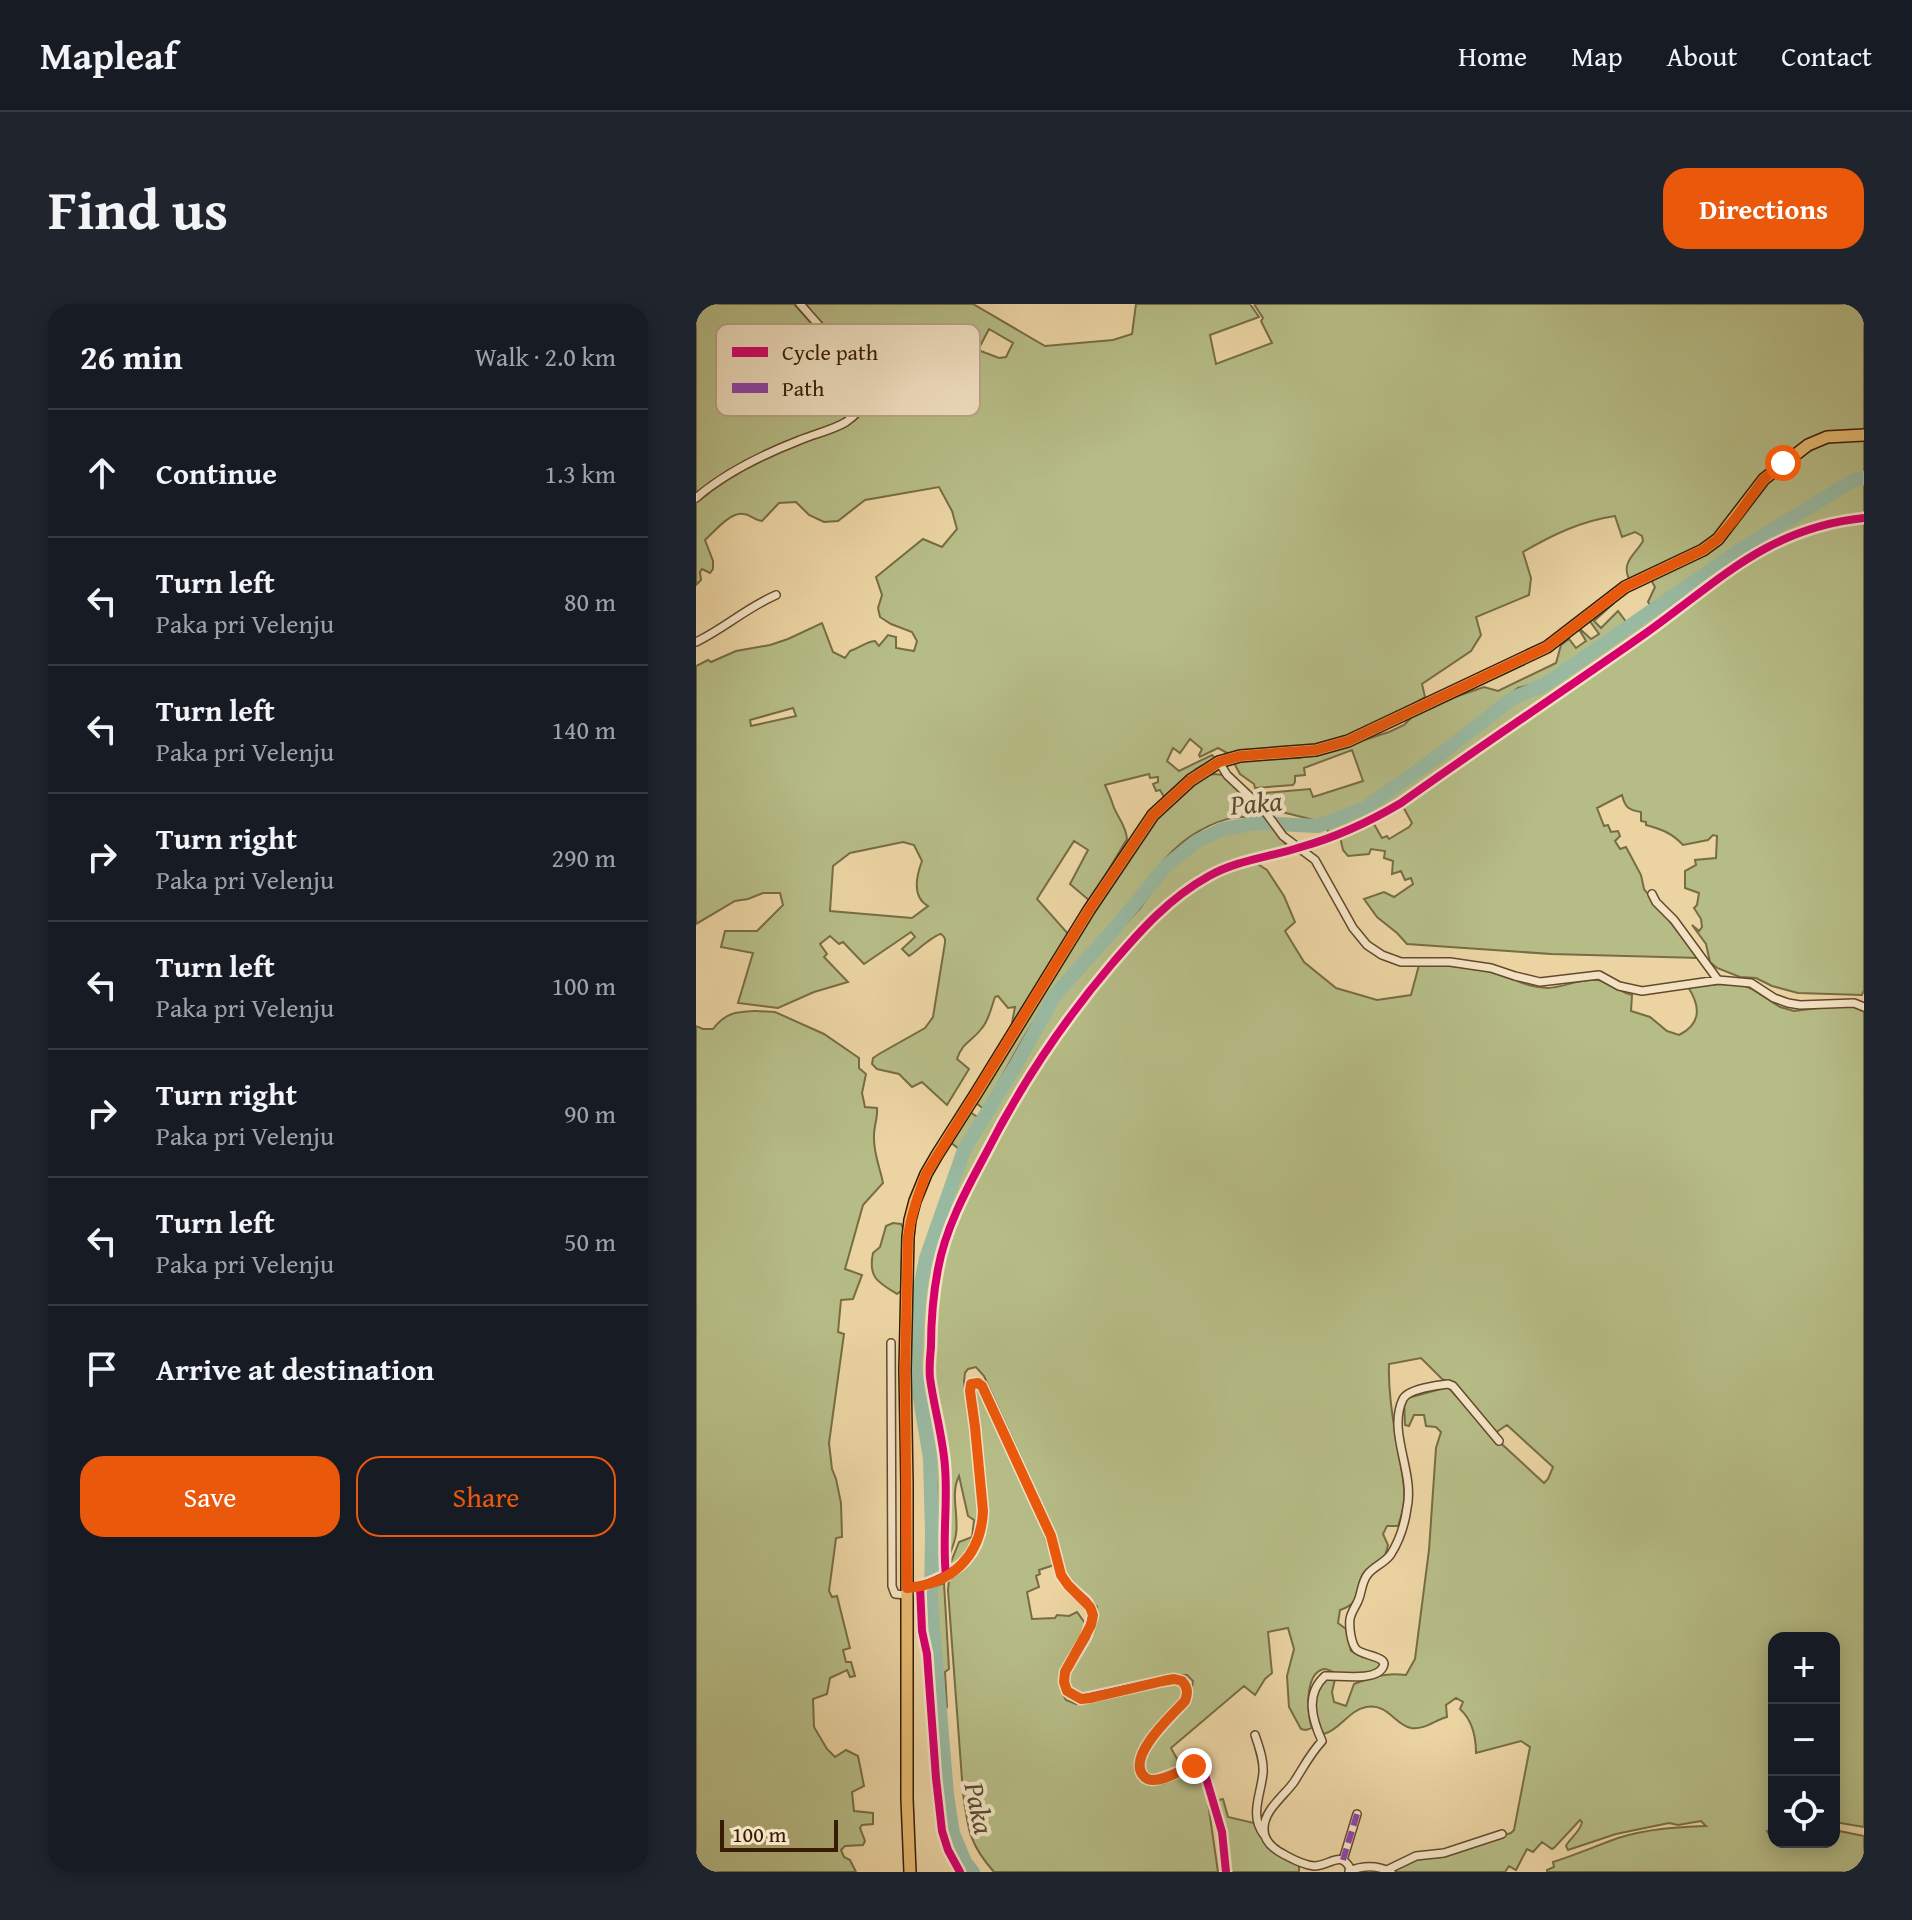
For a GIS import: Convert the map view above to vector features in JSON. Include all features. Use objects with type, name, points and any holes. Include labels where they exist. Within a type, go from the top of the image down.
[{"type":"main road","points":[[910,1872],[907,1799],[906,1298],[910,1220],[926,1174],[937,1155],[1138,835],[1171,797],[1219,762],[1240,756],[1316,750],[1348,741],[1547,647],[1625,587],[1711,544],[1734,520],[1764,479],[1808,445],[1827,437],[1864,435]]},
{"type":"street","points":[[800,304],[818,324]]},
{"type":"street","points":[[696,498],[710,486],[771,452],[846,422],[852,416]]},
{"type":"street","points":[[696,642],[754,605],[776,595]]},
{"type":"street","points":[[1219,762],[1227,775],[1264,810],[1283,836],[1315,860],[1353,928],[1367,945],[1382,955],[1401,962],[1450,962],[1491,968],[1540,982],[1599,975],[1619,986],[1642,991],[1718,980],[1751,983],[1774,998],[1800,1005],[1854,1003],[1864,1007]]},
{"type":"street","points":[[1652,894],[1718,980]]},
{"type":"street","points":[[891,1343],[892,1586],[895,1594],[944,1578],[960,1566],[979,1540],[983,1524],[981,1482],[970,1391],[971,1384],[978,1383],[1051,1536],[1061,1575],[1090,1607],[1093,1615],[1091,1625],[1065,1672],[1067,1691],[1081,1699],[1174,1679],[1182,1681],[1187,1687],[1185,1701],[1145,1747],[1140,1768],[1149,1780],[1194,1766],[1204,1771],[1222,1832],[1226,1872]]},
{"type":"street","points":[[1265,1836],[1263,1828],[1271,1810],[1322,1741],[1312,1714],[1312,1702],[1319,1682],[1325,1676],[1361,1677],[1382,1670],[1384,1666],[1381,1658],[1358,1651],[1354,1646],[1350,1616],[1361,1595],[1365,1578],[1392,1552],[1407,1508],[1409,1483],[1399,1441],[1403,1399],[1413,1391],[1448,1384],[1453,1386],[1499,1441]]},
{"type":"street","points":[[1255,1735],[1261,1750],[1263,1771],[1256,1808],[1259,1828],[1271,1846],[1311,1866],[1343,1860],[1349,1871],[1371,1866],[1389,1871],[1416,1856],[1453,1851],[1502,1834]]},
{"type":"street","points":[[1343,1860],[1357,1814]]},
{"type":"green space","points":[[696,304],[794,304],[812,324],[716,324],[716,416],[980,416],[980,351],[999,358],[1006,357],[1013,343],[989,329],[980,346],[980,324],[822,324],[805,304],[973,304],[1045,346],[1113,340],[1132,334],[1136,304],[1250,304],[1259,317],[1210,335],[1216,364],[1272,343],[1254,304],[1864,304],[1864,430],[1832,431],[1805,442],[1784,456],[1760,478],[1713,540],[1629,579],[1628,563],[1643,541],[1642,536],[1635,532],[1622,537],[1615,516],[1567,530],[1523,552],[1531,578],[1529,595],[1476,617],[1481,635],[1471,651],[1422,684],[1425,697],[1400,712],[1345,737],[1296,749],[1229,754],[1218,748],[1200,757],[1202,749],[1190,739],[1180,753],[1173,748],[1167,761],[1179,771],[1212,755],[1215,758],[1196,769],[1164,797],[1153,784],[1158,782],[1158,777],[1150,778],[1149,774],[1105,785],[1127,839],[1090,901],[1070,884],[1088,850],[1074,841],[1037,899],[1070,936],[1014,1024],[1015,1007],[1008,1008],[998,996],[995,997],[984,1025],[959,1053],[957,1059],[969,1069],[947,1105],[922,1082],[912,1087],[899,1074],[877,1069],[872,1064],[873,1058],[925,1028],[933,1017],[945,942],[941,934],[909,956],[902,949],[915,937],[911,932],[864,964],[843,942],[839,944],[830,936],[820,944],[827,954],[824,957],[848,982],[814,992],[778,1008],[738,1003],[753,953],[721,947],[725,931],[757,931],[783,905],[780,893],[763,893],[735,901],[696,924],[696,666],[736,651],[788,639],[822,623],[833,652],[845,658],[850,651],[868,643],[875,641],[879,646],[888,635],[896,637],[896,648],[914,651],[917,641],[912,632],[880,617],[878,608],[882,595],[876,577],[923,539],[942,547],[957,529],[952,511],[939,487],[865,500],[838,521],[824,522],[809,515],[796,502],[779,503],[762,521],[738,514],[722,523],[705,540],[713,569],[710,573],[702,569],[701,580],[696,585]],"holes":[[[793,708],[796,716],[751,726],[750,720]],[[903,842],[914,845],[922,861],[917,892],[928,906],[912,918],[830,911],[833,866],[850,853]]]},
{"type":"green space","points":[[1839,440],[1864,440],[1862,995],[1798,993],[1717,968],[1710,962],[1706,944],[1692,925],[1699,931],[1702,927],[1694,908],[1699,893],[1685,888],[1685,871],[1696,865],[1695,860],[1716,858],[1717,836],[1683,845],[1670,834],[1641,821],[1641,812],[1628,807],[1622,795],[1597,808],[1604,826],[1608,825],[1611,832],[1618,831],[1620,836],[1615,841],[1620,849],[1626,847],[1641,875],[1644,889],[1699,958],[1551,954],[1407,944],[1377,917],[1364,899],[1384,892],[1394,897],[1413,884],[1411,878],[1405,880],[1401,871],[1392,874],[1393,861],[1384,858],[1385,851],[1371,849],[1369,854],[1348,856],[1340,837],[1374,824],[1382,838],[1387,836],[1389,839],[1412,823],[1402,805],[1414,795],[1340,831],[1329,835],[1327,828],[1387,797],[1439,762],[1514,701],[1542,692],[1614,643],[1653,609],[1648,602],[1655,587],[1651,580],[1722,541],[1757,493],[1779,473],[1802,455]]},
{"type":"green space","points":[[1611,602],[1613,604],[1594,621],[1601,628],[1618,611],[1627,623],[1546,680],[1518,688],[1442,750],[1362,805],[1318,821],[1282,812],[1264,793],[1310,789],[1313,797],[1363,781],[1352,750],[1304,768],[1305,775],[1295,776],[1293,785],[1255,788],[1240,774],[1234,763],[1241,760],[1299,758],[1336,749],[1389,732],[1412,717],[1455,697],[1484,687],[1498,691],[1556,663],[1561,645],[1569,639],[1576,648],[1586,641],[1581,630],[1591,639],[1599,634],[1589,620]]},
{"type":"green space","points":[[1215,774],[1228,779],[1266,817],[1225,819],[1201,830],[1167,857],[1114,925],[1053,993],[1025,1035],[984,1109],[976,1103],[1124,863],[1161,812],[1188,787]]},
{"type":"green space","points":[[1273,827],[1288,848],[1227,867],[1199,880],[1172,898],[1215,875],[1256,863],[1267,870],[1284,896],[1295,922],[1285,931],[1304,962],[1336,988],[1377,1000],[1411,995],[1419,965],[1476,969],[1541,988],[1598,980],[1632,995],[1631,1011],[1650,1017],[1667,1031],[1679,1035],[1692,1026],[1697,1014],[1688,987],[1743,985],[1780,1007],[1794,1011],[1842,1005],[1864,1009],[1864,1827],[1840,1823],[1840,1632],[1768,1632],[1767,1831],[1768,1848],[1840,1848],[1840,1831],[1864,1836],[1864,1872],[1547,1872],[1554,1867],[1553,1862],[1618,1838],[1662,1829],[1706,1826],[1701,1821],[1678,1825],[1669,1823],[1616,1834],[1568,1850],[1566,1846],[1580,1828],[1580,1820],[1554,1848],[1542,1842],[1533,1852],[1527,1849],[1516,1870],[1509,1866],[1505,1872],[1393,1870],[1405,1863],[1511,1833],[1530,1747],[1521,1741],[1476,1753],[1468,1718],[1460,1709],[1463,1702],[1456,1698],[1446,1705],[1447,1717],[1421,1728],[1405,1726],[1386,1711],[1374,1707],[1360,1709],[1324,1734],[1317,1721],[1315,1700],[1323,1680],[1335,1679],[1332,1692],[1334,1702],[1346,1706],[1354,1684],[1379,1676],[1406,1675],[1415,1659],[1429,1550],[1436,1448],[1441,1432],[1436,1427],[1426,1426],[1424,1415],[1414,1415],[1409,1426],[1405,1425],[1404,1399],[1448,1387],[1493,1436],[1544,1483],[1553,1467],[1507,1425],[1495,1433],[1456,1385],[1442,1379],[1421,1358],[1389,1364],[1391,1405],[1404,1486],[1402,1515],[1398,1526],[1387,1526],[1383,1534],[1388,1545],[1384,1558],[1363,1574],[1355,1599],[1340,1610],[1338,1623],[1346,1629],[1351,1651],[1377,1660],[1380,1668],[1353,1675],[1326,1669],[1318,1672],[1313,1678],[1309,1695],[1312,1728],[1301,1729],[1289,1707],[1287,1676],[1294,1649],[1288,1628],[1268,1632],[1272,1673],[1255,1695],[1244,1686],[1171,1748],[1181,1766],[1159,1776],[1147,1773],[1145,1757],[1187,1702],[1193,1681],[1187,1675],[1172,1675],[1096,1693],[1079,1694],[1070,1689],[1067,1683],[1070,1667],[1093,1626],[1097,1607],[1066,1578],[1053,1528],[984,1376],[976,1367],[968,1369],[964,1382],[981,1519],[970,1546],[950,1568],[959,1542],[972,1537],[974,1520],[968,1516],[959,1476],[955,1490],[957,1527],[948,1559],[945,1558],[948,1482],[938,1423],[945,1495],[942,1573],[935,1575],[937,1485],[917,1362],[917,1330],[928,1262],[960,1178],[965,1156],[1057,1000],[1140,908],[1173,862],[1178,863],[1218,836]]},
{"type":"green space","points":[[775,1012],[824,1034],[859,1058],[859,1068],[866,1074],[862,1093],[865,1107],[877,1108],[874,1142],[883,1183],[863,1205],[845,1269],[862,1275],[853,1299],[841,1300],[838,1332],[844,1334],[829,1443],[841,1503],[842,1537],[836,1538],[829,1591],[832,1597],[837,1596],[850,1648],[843,1650],[855,1676],[850,1677],[847,1670],[830,1678],[827,1694],[813,1699],[814,1727],[827,1749],[835,1757],[846,1750],[858,1756],[864,1786],[852,1792],[854,1811],[873,1813],[873,1824],[860,1828],[865,1841],[863,1845],[845,1846],[841,1850],[856,1872],[696,1872],[696,1026],[713,1029],[732,1014]]},
{"type":"green space","points":[[970,1112],[979,1118],[959,1149],[950,1142]]},
{"type":"green space","points":[[901,1224],[904,1230],[901,1291],[897,1294],[879,1282],[872,1268],[873,1253],[880,1247],[886,1226]]},
{"type":"green space","points":[[979,1387],[1043,1530],[1054,1565],[1039,1570],[1040,1574],[1036,1576],[1039,1587],[1027,1592],[1032,1619],[1069,1616],[1077,1612],[1087,1626],[1062,1670],[1061,1689],[1066,1700],[1076,1704],[1183,1683],[1186,1690],[1151,1732],[1138,1754],[1136,1767],[1139,1780],[1157,1784],[1197,1769],[1204,1775],[1218,1872],[994,1872],[975,1844],[968,1826],[963,1793],[948,1590],[949,1580],[978,1548],[985,1528],[986,1489],[975,1388]]},
{"type":"green space","points":[[944,1583],[949,1669],[945,1672],[947,1707],[943,1711],[934,1587]]},
{"type":"green space","points":[[928,1588],[947,1820],[954,1846],[969,1872],[963,1872],[956,1860],[942,1820],[930,1667],[924,1630],[924,1590]]},
{"type":"green space","points":[[1223,1799],[1228,1817],[1254,1823],[1267,1844],[1299,1865],[1299,1872],[1229,1872],[1215,1801]]},
{"type":"waterway","name":"Paka","points":[[973,1872],[965,1862],[953,1833],[947,1795],[931,1602],[930,1458],[914,1363],[919,1293],[926,1258],[964,1150],[1055,995],[1166,866],[1197,841],[1223,829],[1257,823],[1318,826],[1365,808],[1513,698],[1546,684],[1741,549],[1854,480],[1864,478]]},
{"type":"marked path","points":[[1343,1860],[1357,1814]]},
{"type":"cycle path","points":[[946,1576],[945,1467],[930,1370],[932,1318],[941,1254],[963,1198],[997,1131],[1058,1033],[1122,952],[1168,905],[1209,876],[1243,862],[1327,839],[1401,803],[1747,559],[1800,533],[1864,518]]},
{"type":"cycle path","points":[[960,1872],[942,1831],[920,1586],[957,1568],[973,1551],[978,1540],[983,1511],[970,1391],[971,1384],[975,1383],[982,1386],[1051,1536],[1061,1575],[1086,1601],[1093,1615],[1086,1637],[1065,1672],[1067,1691],[1081,1699],[1174,1679],[1182,1681],[1187,1691],[1185,1701],[1149,1741],[1140,1767],[1143,1775],[1155,1780],[1187,1768],[1198,1767],[1204,1771],[1222,1832],[1226,1872]]},
{"type":"route","points":[[1194,1766],[1156,1780],[1149,1780],[1140,1768],[1145,1747],[1185,1701],[1187,1687],[1182,1681],[1174,1679],[1081,1699],[1067,1691],[1065,1672],[1086,1637],[1093,1615],[1090,1607],[1061,1575],[1051,1536],[978,1383],[971,1384],[970,1391],[983,1511],[979,1540],[951,1574],[907,1588],[905,1370],[908,1237],[915,1201],[926,1174],[1138,835],[1153,815],[1191,780],[1219,762],[1240,756],[1295,753],[1348,741],[1547,647],[1625,587],[1678,563],[1718,539],[1764,479],[1783,463]]}]
